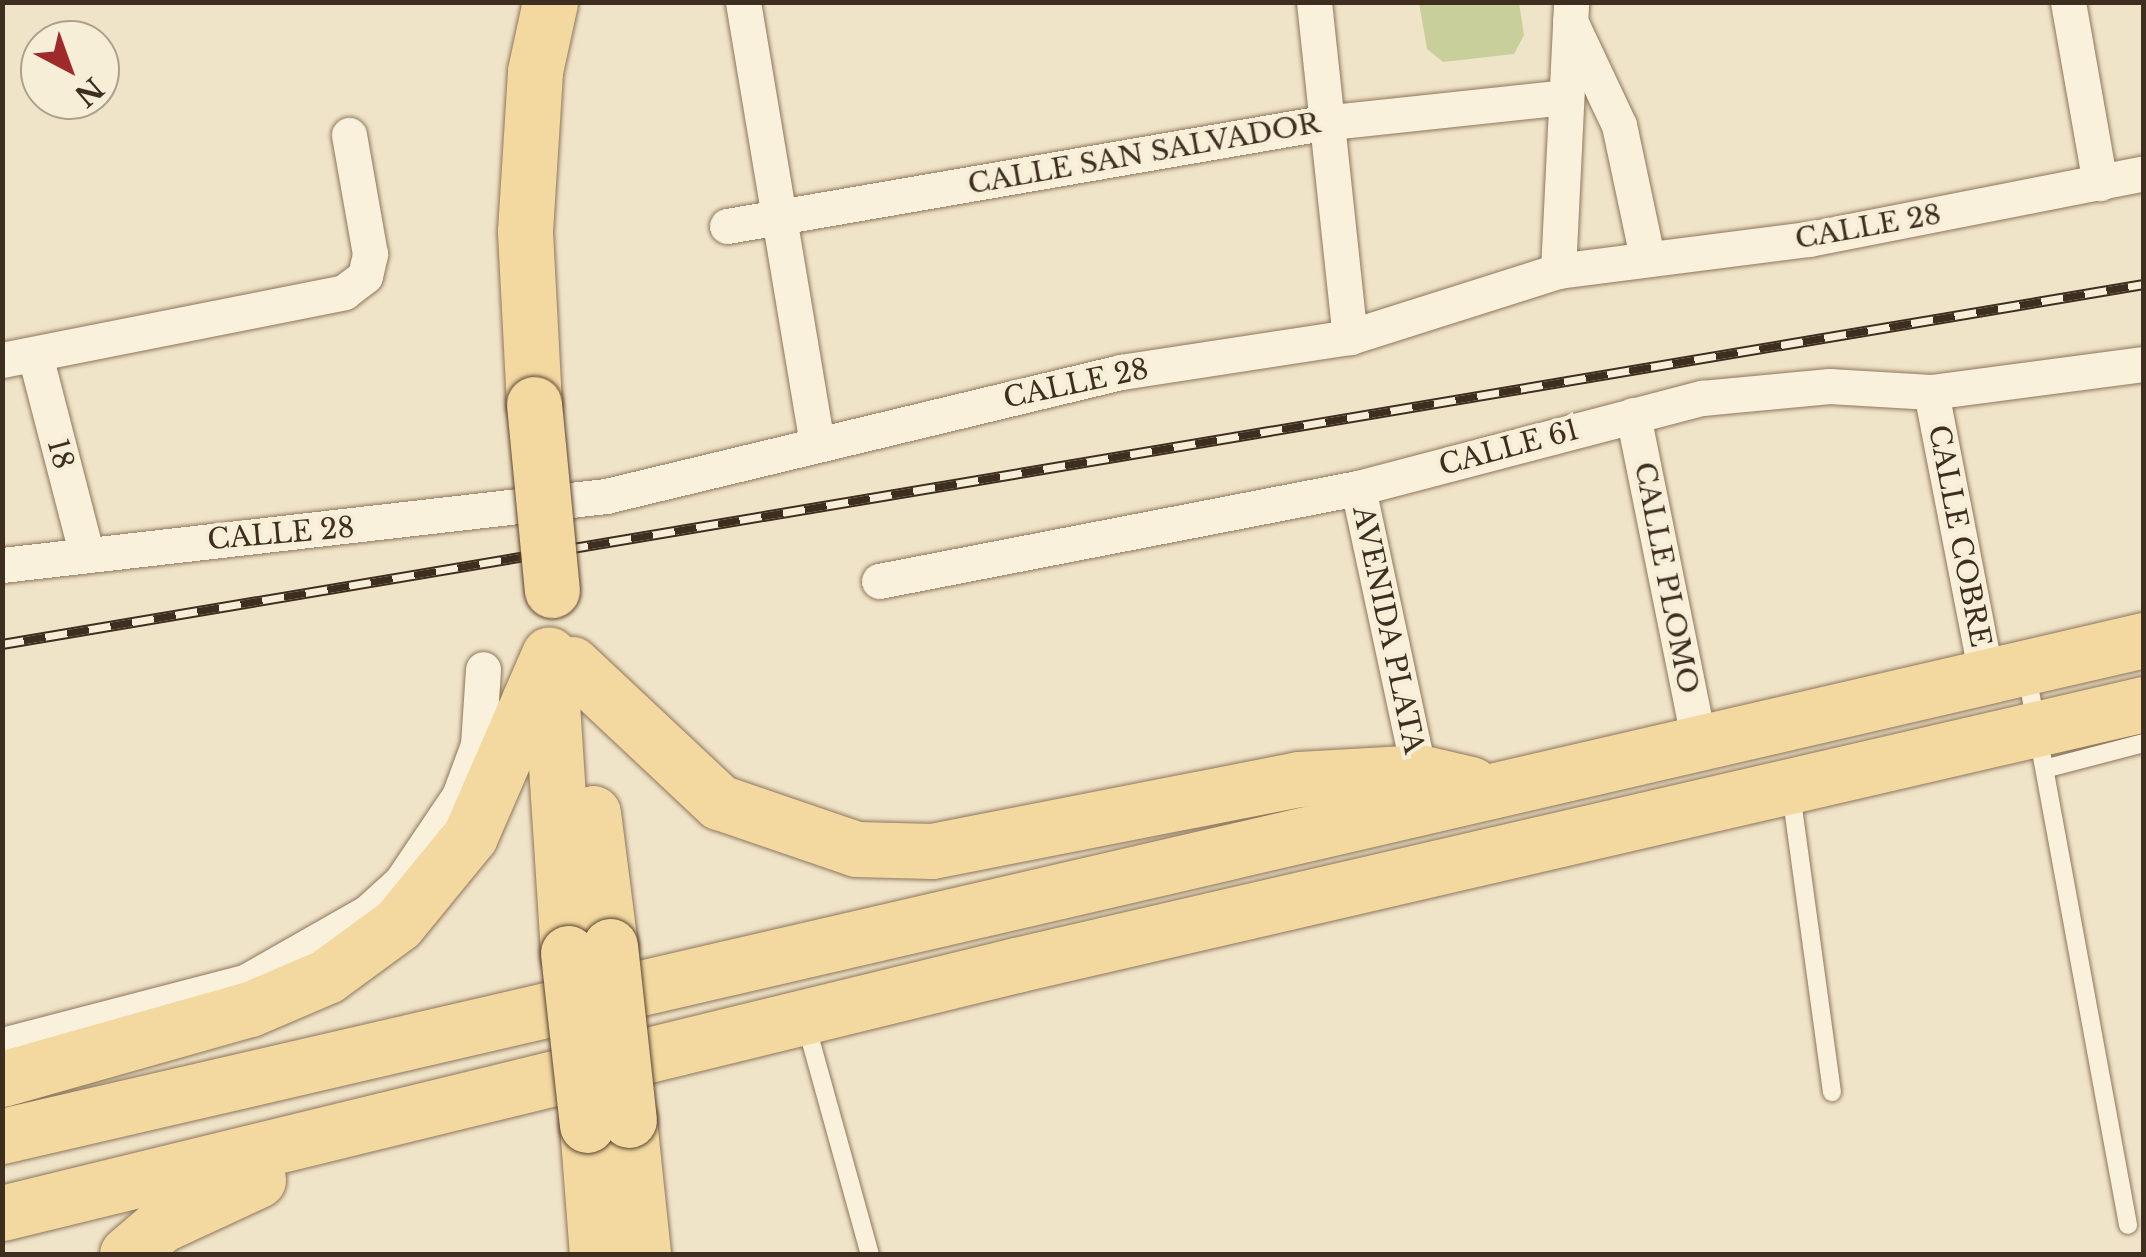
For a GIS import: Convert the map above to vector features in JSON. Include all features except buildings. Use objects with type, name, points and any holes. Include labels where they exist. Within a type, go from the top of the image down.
[{"type":"main road","points":[[550,2],[536,71],[525,232],[534,404],[608,1123],[642,1254]]},
{"type":"main road","points":[[557,631],[719,802],[856,849],[932,851],[1300,779],[1419,772],[1490,790]]},
{"type":"main road","points":[[2,1079],[250,1009],[326,976],[398,924],[470,836],[557,631]]},
{"type":"main road","points":[[2,1136],[1699,742],[2006,676],[2144,640]]},
{"type":"main road","points":[[2,1213],[403,1121],[804,1020],[1790,783],[2045,749],[2144,704]]},
{"type":"main road","points":[[127,1254],[200,1204],[403,1121]]},
{"type":"main road","points":[[597,1254],[608,1123]]},
{"type":"street","points":[[743,2],[816,440]]},
{"type":"street","points":[[1314,2],[1322,123],[1350,337]]},
{"type":"street","points":[[2068,2],[2100,182]]},
{"type":"street","points":[[1558,271],[1570,12]]},
{"type":"street","points":[[1570,12],[1618,124],[1646,257]]},
{"type":"street","name":"CALLE SAN SALVADOR","points":[[727,226],[1322,123],[1564,97]]},
{"type":"street","points":[[19,358],[329,299],[365,276],[370,254],[349,134]]},
{"type":"street","name":"CALLE 28","points":[[2,565],[86,552],[606,496],[816,440],[1121,372],[1350,337],[1558,271],[1646,257],[1809,240],[2144,172]]},
{"type":"street","name":"18","points":[[19,358],[86,552]]},
{"type":"street","name":"CALLE 61","points":[[879,581],[1358,488],[1633,415],[1777,388],[1932,392],[2144,364]]},
{"type":"street","name":"CALLE COBRE","points":[[1932,392],[2006,676]]},
{"type":"street","name":"CALLE PLOMO","points":[[1633,415],[1699,742]]},
{"type":"street","name":"AVENIDA PLATA","points":[[1358,488],[1419,772]]},
{"type":"street","points":[[2,1045],[247,981],[368,912],[401,882],[459,796],[478,745],[484,669]]},
{"type":"lane","points":[[2006,676],[2045,749],[2128,1225]]},
{"type":"lane","points":[[2045,749],[2144,744]]},
{"type":"lane","points":[[1790,783],[1832,1092]]},
{"type":"lane","points":[[804,1020],[870,1254]]},
{"type":"green space","points":[[1419,3],[1519,3],[1524,35],[1514,54],[1443,62],[1427,49]]},
{"type":"railway","points":[[2,644],[2144,284]]}]
